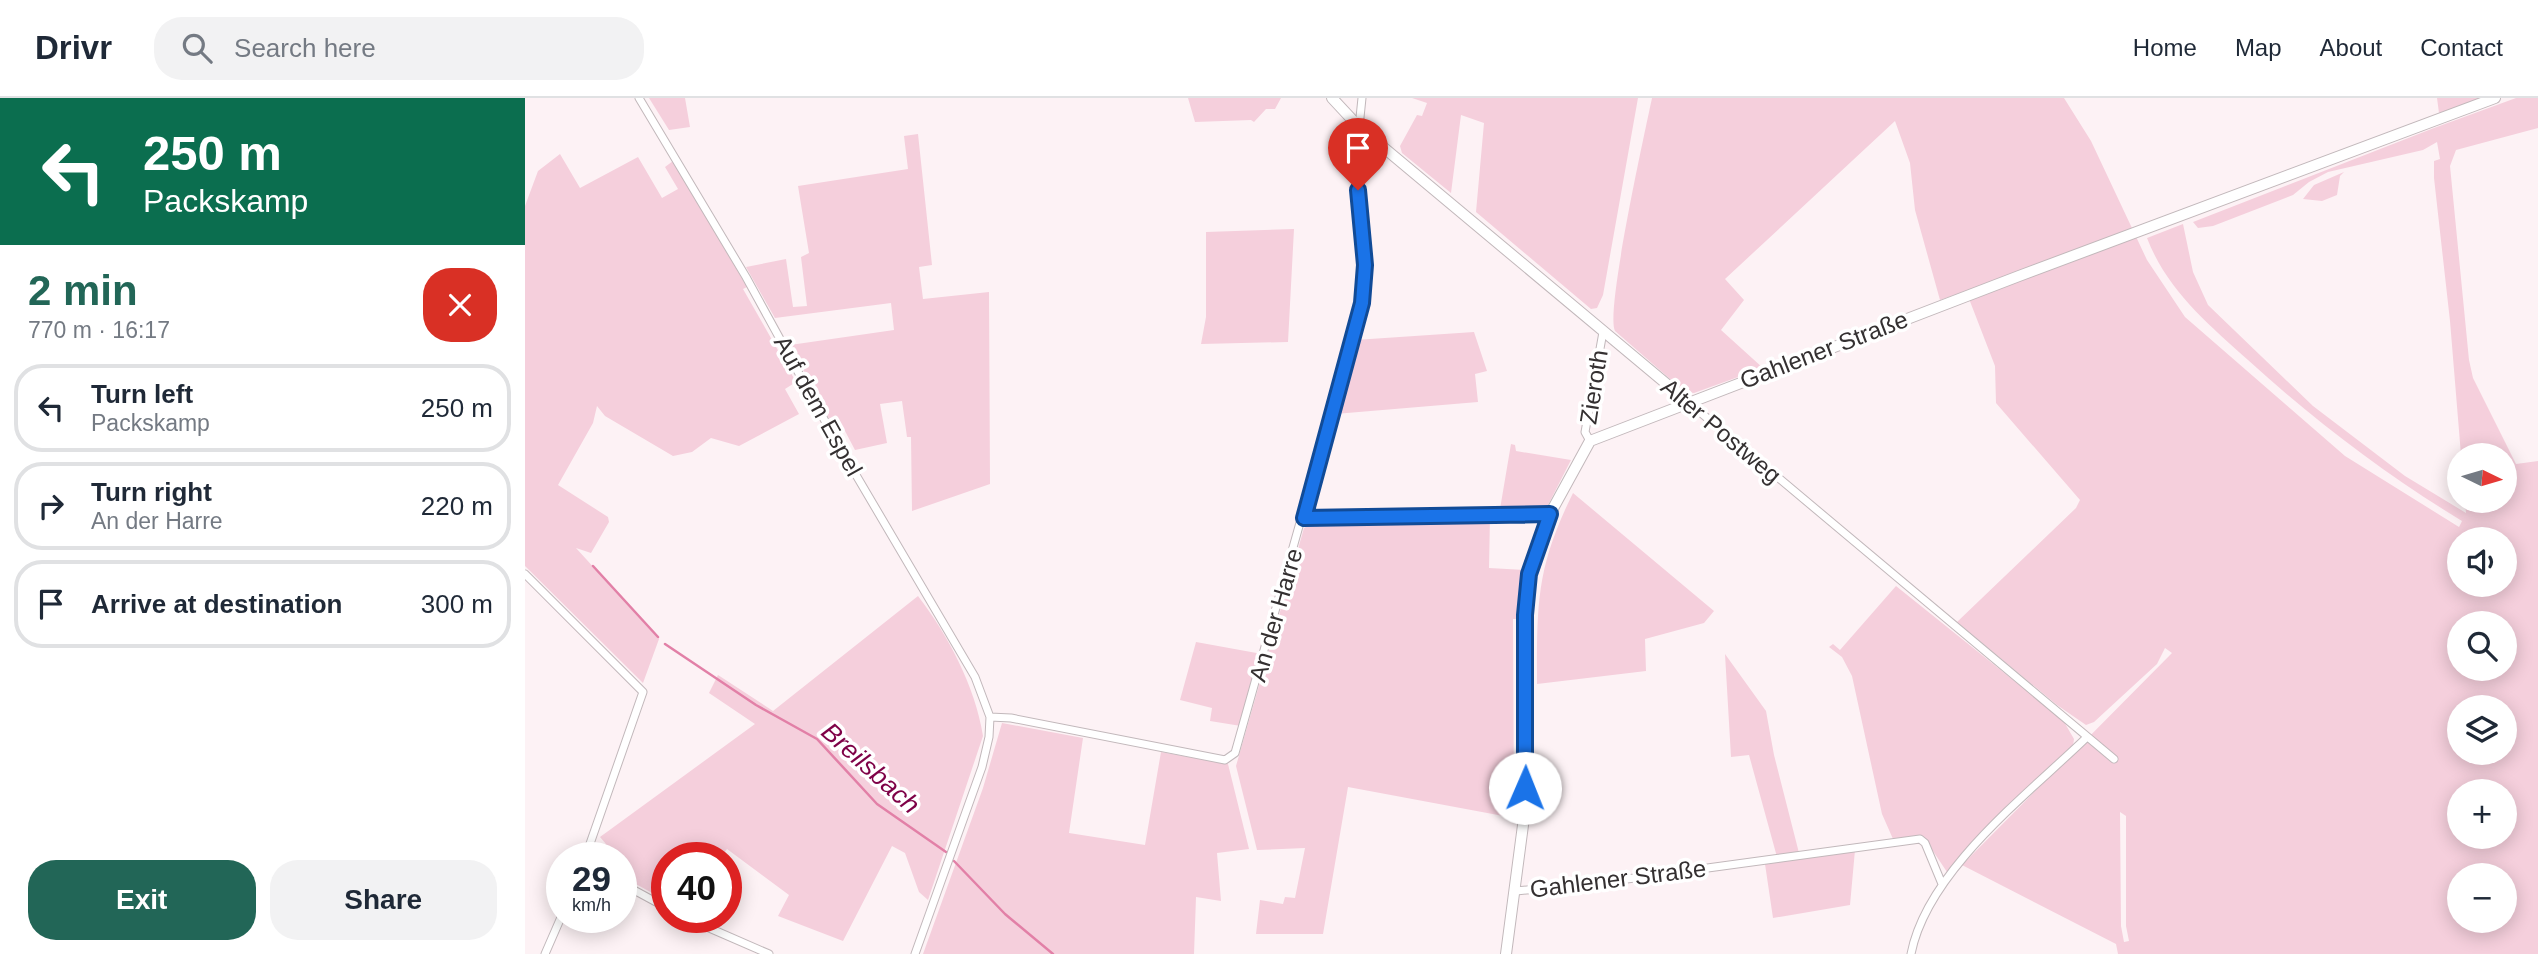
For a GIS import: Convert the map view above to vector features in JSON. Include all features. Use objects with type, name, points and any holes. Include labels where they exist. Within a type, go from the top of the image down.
[{"type":"main road","name":"Alter Postweg","points":[[1332,98],[1359,127],[1687,401]]},
{"type":"main road","name":"Gahlener Straße","points":[[1506,954],[1525,810],[1525,615],[1529,574],[1550,514],[1590,441],[1687,401],[2495,98]]},
{"type":"street","name":"Auf dem Espel","points":[[639,98],[747,277],[877,510],[954,637],[975,677],[990,717],[989,737],[982,767],[915,954]]},
{"type":"street","name":"An der Harre","points":[[990,717],[1011,718],[1231,759],[1235,753],[1304,518],[1362,303],[1365,265],[1355,166],[1362,98]]},
{"type":"street","name":"Zieroth","points":[[1590,441],[1585,432],[1603,332]]},
{"type":"street","name":"Alter Postweg","points":[[1687,401],[2114,760]]},
{"type":"street","points":[[1304,518],[1550,514]]},
{"type":"street","points":[[525,574],[643,691],[591,842]]},
{"type":"street","points":[[1911,954],[1919,924],[1942,884],[1970,851],[2086,738]]},
{"type":"street","name":"Gahlener Straße","points":[[1516,891],[1570,887],[1920,839],[1925,843],[1942,884]]},
{"type":"street","points":[[545,954],[554,933]]},
{"type":"street","points":[[721,933],[769,954]]},
{"type":"shaded area","points":[[649,98],[685,98],[690,127],[669,130]]},
{"type":"shaded area","points":[[1188,98],[1281,98],[1275,109],[1266,109],[1254,122],[1195,122]]},
{"type":"shaded area","points":[[1412,98],[1638,98],[1603,295],[1597,308],[1591,309],[1476,212],[1484,123],[1461,115],[1451,193],[1402,153],[1400,146],[1417,115],[1422,116],[1427,103]]},
{"type":"shaded area","points":[[1652,98],[2064,98],[2091,141],[2147,260],[2185,317],[2345,456],[2459,527],[2462,521],[2450,513],[2517,513],[2517,464],[2538,461],[2538,954],[2118,954],[2116,944],[1962,865],[2172,653],[2165,648],[2157,664],[2094,722],[2086,725],[2057,705],[1957,622],[2076,508],[2080,500],[1996,403],[1995,366],[1966,291],[1940,300],[1915,210],[1910,163],[1895,121],[1725,279],[1744,300],[1721,330],[1763,368],[1694,393],[1685,392],[1615,331],[1613,317],[1620,258]],"holes":[[[2120,812],[2126,816],[2126,926],[2129,941],[2124,942],[2121,926]]]},
{"type":"shaded area","points":[[2437,98],[2482,98],[2439,113]]},
{"type":"shaded area","points":[[2516,98],[2538,98],[2538,128],[2456,150],[2450,166],[2473,378],[2506,443],[2460,443],[2434,178],[2434,161],[2440,159],[2437,142],[2423,150],[2328,172],[2293,195],[2213,226],[2198,228],[2193,222]]},
{"type":"shaded area","points":[[918,134],[932,265],[919,267],[923,299],[989,292],[990,484],[912,511],[911,437],[907,437],[902,401],[880,404],[887,443],[855,450],[845,431],[836,432],[790,345],[894,330],[891,303],[775,318],[746,267],[786,259],[793,307],[807,306],[801,257],[809,253],[798,186],[908,169],[904,136]]},
{"type":"shaded area","points":[[560,154],[580,188],[638,157],[662,198],[678,189],[665,167],[673,161],[747,287],[743,289],[796,382],[785,389],[799,414],[739,446],[711,438],[692,452],[673,456],[605,416],[597,406],[593,423],[558,485],[608,517],[609,522],[591,553],[576,548],[659,639],[643,683],[525,566],[525,206],[538,171]]},
{"type":"shaded area","points":[[2344,172],[2340,176],[2337,195],[2322,201],[2303,199],[2314,185]]},
{"type":"shaded area","points":[[2183,224],[2193,272],[2208,305],[2313,406],[2405,476],[2447,501],[2447,511],[2351,446],[2273,383],[2218,333],[2177,290],[2155,257],[2147,238]]},
{"type":"shaded area","points":[[1294,229],[1288,342],[1201,344],[1206,317],[1206,232]]},
{"type":"shaded area","points":[[1474,332],[1487,371],[1475,374],[1478,402],[1335,414],[1355,340]]},
{"type":"shaded area","points":[[1511,444],[1515,445],[1516,451],[1571,460],[1546,509],[1500,509]]},
{"type":"shaded area","points":[[1573,493],[1714,611],[1704,623],[1645,639],[1646,671],[1537,684],[1537,631],[1541,586],[1552,543]]},
{"type":"shaded area","points":[[1490,516],[1489,568],[1525,570],[1522,619],[1513,619],[1514,818],[1348,787],[1323,934],[1256,934],[1260,900],[1283,904],[1285,897],[1295,898],[1305,848],[1257,850],[1236,766],[1304,528],[1314,523]]},
{"type":"shaded area","points":[[1896,586],[2063,720],[2074,739],[2073,746],[1985,830],[1947,872],[1923,836],[1893,839],[1882,814],[1852,676],[1842,657],[1829,647],[1833,644],[1840,650]]},
{"type":"shaded area","points":[[918,596],[940,627],[959,662],[974,699],[983,736],[928,900],[919,892],[905,853],[892,846],[843,941],[778,916],[789,895],[742,860],[742,842],[651,842],[651,892],[637,885],[637,842],[604,842],[600,837],[755,724],[709,693],[718,675],[773,711]]},
{"type":"shaded area","points":[[1196,642],[1262,654],[1241,726],[1210,721],[1212,708],[1180,700]]},
{"type":"shaded area","points":[[1725,654],[1766,711],[1774,755],[1799,853],[1777,857],[1749,755],[1731,757]]},
{"type":"shaded area","points":[[1002,723],[1083,738],[1069,833],[1145,845],[1161,752],[1228,764],[1249,849],[1217,853],[1221,901],[1196,897],[1194,954],[923,954],[983,788]]},
{"type":"shaded area","points":[[1855,850],[1850,905],[1773,918],[1765,864]]},
{"type":"waterway","name":"Breilsbach","points":[[593,566],[658,637]]},
{"type":"waterway","name":"Breilsbach","points":[[665,644],[756,705],[817,739],[877,804],[946,852]]},
{"type":"waterway","name":"Breilsbach","points":[[954,861],[1005,914],[1053,954]]},
{"type":"route","points":[[1358,190],[1365,265],[1362,303],[1304,518],[1550,514],[1536,547],[1529,574],[1525,615],[1525,788]]}]
